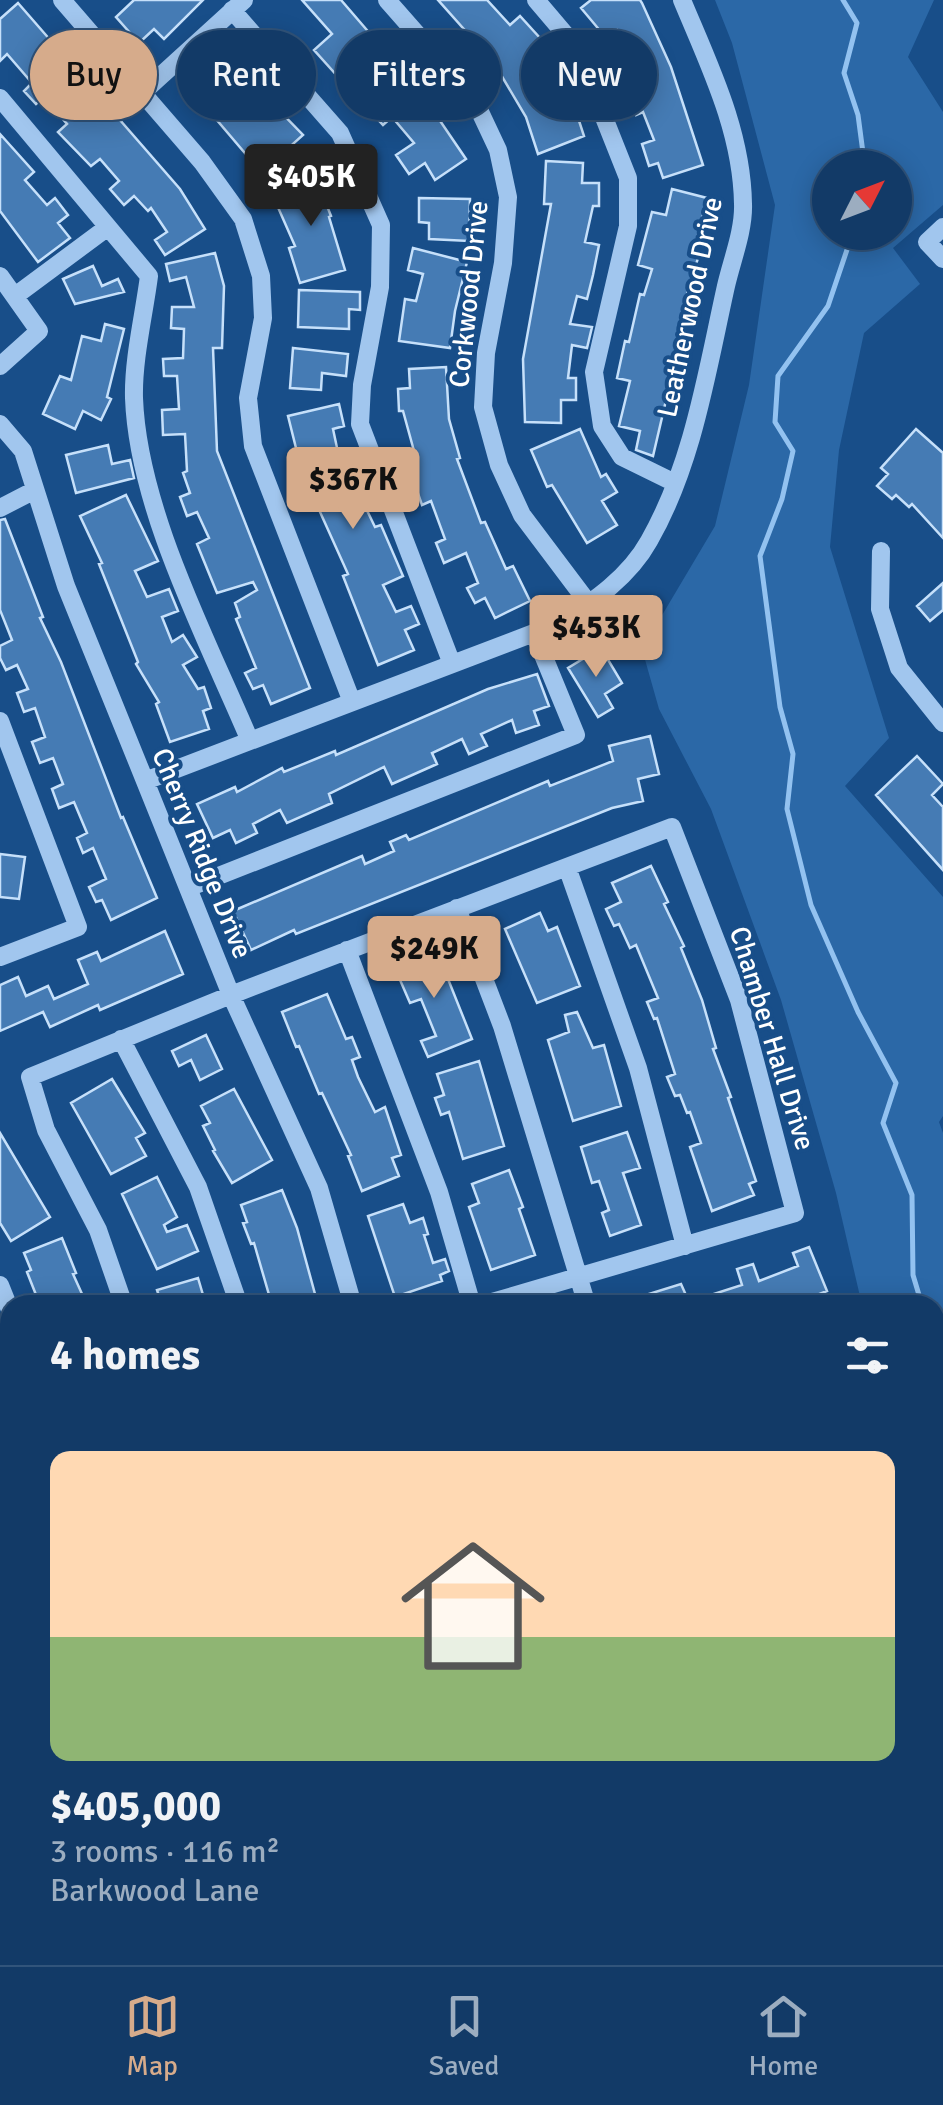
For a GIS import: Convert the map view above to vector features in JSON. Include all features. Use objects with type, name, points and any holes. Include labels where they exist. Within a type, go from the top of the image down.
[{"type":"street","name":"Corkwood Drive","points":[[387,0],[474,99],[498,150],[508,197],[503,263],[486,354],[483,407],[498,465],[522,515],[589,604]]},
{"type":"street","points":[[536,0],[576,47],[628,178],[628,226],[594,372],[602,426],[622,457],[675,482]]},
{"type":"street","name":"Leatherwood Drive","points":[[145,781],[560,623],[610,590],[648,543],[675,482],[698,412],[744,208],[738,156],[721,92],[682,0]]},
{"type":"street","points":[[69,2],[92,30]]},
{"type":"street","points":[[157,78],[238,5],[340,134],[381,225],[380,287],[362,385],[360,424],[452,664]]},
{"type":"street","points":[[0,98],[148,276],[134,397],[144,468],[170,550],[250,741]]},
{"type":"street","points":[[157,110],[243,219],[261,276],[263,318],[248,398],[253,446],[352,702]]},
{"type":"street","points":[[15,296],[108,227]]},
{"type":"street","points":[[943,227],[927,242],[943,259]]},
{"type":"street","points":[[0,276],[39,331],[0,366]]},
{"type":"street","name":"Cherry Ridge Drive","points":[[0,424],[22,451],[66,586],[231,995],[319,1188],[350,1295]]},
{"type":"street","points":[[0,508],[35,490]]},
{"type":"street","points":[[881,551],[880,610],[899,668],[943,723]]},
{"type":"street","points":[[188,888],[576,735],[534,633]]},
{"type":"street","points":[[0,721],[8,769],[78,927],[0,957]]},
{"type":"street","name":"Chamber Hall Drive","points":[[121,1295],[98,1230],[46,1130],[30,1077],[231,995],[672,827],[739,1000],[796,1212],[518,1295]]},
{"type":"street","points":[[567,867],[638,1068],[685,1246]]},
{"type":"street","points":[[457,908],[502,1026],[583,1295]]},
{"type":"street","points":[[347,950],[439,1192],[469,1295]]},
{"type":"street","points":[[121,1039],[198,1187],[236,1295]]},
{"type":"shaded area","points":[[715,0],[934,0],[908,57],[943,112],[943,205],[912,232],[912,150],[812,150],[812,250],[894,250],[920,284],[864,333],[839,450],[830,547],[889,738],[845,786],[943,897],[943,1116],[939,1122],[943,1133],[943,1295],[860,1295],[836,1193],[781,1000],[711,809],[659,709],[642,649],[715,526],[749,385],[775,205],[732,43]]},
{"type":"building","points":[[134,0],[203,0],[164,39],[154,29],[128,30],[116,17]]},
{"type":"building","points":[[302,0],[341,0],[367,30],[336,30],[336,75],[316,52],[332,34]]},
{"type":"building","points":[[438,0],[487,0],[510,25],[520,16],[533,30],[521,30],[521,109],[501,75],[501,30],[465,30]]},
{"type":"building","points":[[591,0],[640,0],[654,30],[599,30],[581,8]]},
{"type":"building","points":[[18,3],[42,30],[30,30],[30,81],[7,54],[0,61],[0,19]]},
{"type":"building","points":[[657,37],[703,165],[663,178],[658,163],[649,166],[642,144],[654,140],[646,120],[657,120]]},
{"type":"building","points":[[64,120],[120,120],[180,189],[205,229],[165,255],[155,240],[167,232],[151,208],[148,211],[134,196],[124,205],[110,189],[119,181],[100,159],[91,166],[58,132],[67,124]]},
{"type":"building","points":[[217,120],[288,120],[303,135],[285,151],[296,164],[272,185]]},
{"type":"building","points":[[395,120],[439,120],[466,159],[435,180],[425,163],[409,174],[396,155],[414,143]]},
{"type":"building","points":[[527,120],[579,120],[584,136],[538,154]]},
{"type":"building","points":[[0,134],[34,172],[25,180],[47,205],[55,198],[68,215],[58,223],[70,238],[38,262],[0,211]]},
{"type":"building","points":[[546,161],[583,163],[582,183],[599,183],[599,206],[593,206],[585,242],[599,245],[593,275],[587,299],[577,296],[570,324],[592,327],[587,348],[572,345],[568,378],[576,378],[576,400],[561,400],[561,423],[525,422],[523,359],[551,204],[544,204]]},
{"type":"building","points":[[329,173],[337,190],[323,196],[345,270],[300,283],[289,248],[295,246],[273,196]]},
{"type":"building","points":[[672,189],[707,198],[693,256],[698,258],[684,304],[688,306],[653,456],[636,450],[640,431],[619,426],[630,381],[617,378],[640,294],[644,295],[652,269],[638,265],[652,212],[666,215]]},
{"type":"building","points":[[419,198],[470,199],[469,241],[429,239],[429,223],[419,222]]},
{"type":"building","points":[[413,248],[467,262],[450,348],[399,341],[405,299],[416,301],[423,274],[408,270]]},
{"type":"building","points":[[215,253],[224,286],[222,348],[213,348],[217,451],[310,688],[271,704],[263,685],[253,689],[245,673],[256,668],[236,619],[240,617],[235,603],[257,590],[253,582],[217,593],[197,544],[209,538],[197,512],[187,516],[180,497],[190,493],[183,473],[187,471],[185,434],[163,435],[162,410],[179,409],[177,376],[164,376],[163,359],[183,358],[184,329],[171,328],[172,307],[194,307],[186,277],[170,281],[166,264]]},
{"type":"building","points":[[93,266],[102,286],[118,279],[124,292],[75,304],[63,279]]},
{"type":"building","points":[[299,290],[360,292],[360,310],[349,309],[349,329],[298,327]]},
{"type":"building","points":[[105,324],[124,329],[107,397],[111,399],[101,420],[83,411],[75,429],[43,414],[60,376],[71,380],[82,336],[101,341]]},
{"type":"building","points":[[293,348],[348,354],[346,376],[322,373],[321,390],[290,388]]},
{"type":"building","points":[[446,367],[449,419],[460,458],[457,459],[481,523],[485,522],[506,569],[513,566],[530,601],[495,618],[485,598],[475,603],[467,588],[478,583],[466,553],[444,563],[436,543],[445,539],[431,501],[422,505],[404,453],[414,451],[403,411],[399,411],[398,389],[410,388],[409,369]]},
{"type":"building","points":[[339,404],[344,426],[333,429],[340,462],[344,460],[353,480],[366,474],[372,491],[360,496],[375,527],[381,525],[403,576],[383,585],[396,612],[411,606],[419,624],[405,630],[414,650],[378,665],[343,576],[348,574],[302,472],[288,416]]},
{"type":"building","points":[[580,429],[601,477],[606,474],[617,492],[602,501],[617,525],[587,543],[552,485],[547,487],[531,450]]},
{"type":"building","points":[[916,429],[943,453],[943,538],[912,504],[909,507],[896,495],[892,499],[877,486],[888,474],[881,468]]},
{"type":"building","points":[[108,445],[112,464],[130,460],[134,478],[76,493],[66,455]]},
{"type":"building","points":[[126,495],[158,561],[135,571],[147,597],[169,589],[178,611],[162,617],[172,642],[183,635],[197,657],[183,665],[198,689],[204,687],[211,708],[203,711],[209,729],[170,742],[156,704],[159,702],[136,664],[99,564],[102,563],[80,516]]},
{"type":"building","points":[[5,519],[43,617],[40,618],[157,898],[111,920],[102,900],[96,902],[89,887],[106,879],[93,848],[83,853],[77,838],[87,833],[74,802],[59,808],[52,789],[63,784],[53,758],[40,763],[32,742],[45,737],[35,708],[24,712],[17,693],[28,689],[17,665],[6,670],[0,658],[0,646],[12,640],[0,610],[0,520]]},
{"type":"building","points":[[943,583],[943,610],[930,621],[917,606]]},
{"type":"building","points":[[601,648],[622,683],[605,694],[613,708],[598,717],[568,668]]},
{"type":"building","points":[[537,674],[549,706],[534,711],[539,725],[516,733],[512,720],[481,734],[487,746],[469,754],[462,739],[432,753],[437,764],[392,784],[384,767],[329,794],[332,803],[287,823],[280,810],[253,824],[257,833],[236,843],[230,830],[213,838],[197,804],[235,787],[237,792],[282,768],[284,772],[335,751],[336,755],[488,689]]},
{"type":"building","points":[[650,736],[659,774],[638,779],[643,801],[612,808],[251,950],[233,911],[362,856],[365,864],[394,851],[390,842],[406,835],[409,840],[548,781],[550,786],[613,761],[609,746]]},
{"type":"building","points":[[917,756],[943,784],[932,795],[943,807],[943,870],[876,795]]},
{"type":"building","points":[[0,854],[25,857],[19,899],[0,897]]},
{"type":"building","points":[[651,866],[668,902],[664,904],[684,946],[681,948],[702,1000],[716,1048],[713,1049],[756,1181],[749,1184],[754,1195],[712,1211],[690,1147],[701,1143],[690,1112],[687,1113],[680,1095],[675,1096],[667,1077],[675,1074],[657,1018],[654,1019],[647,1002],[658,998],[636,945],[630,948],[619,924],[614,926],[606,909],[621,902],[612,883]]},
{"type":"building","points":[[540,913],[548,931],[557,927],[580,986],[537,1003],[505,929]]},
{"type":"building","points":[[165,931],[183,974],[50,1027],[43,1012],[0,1031],[0,985],[18,977],[26,996],[48,986],[54,999],[88,984],[78,960],[97,952],[101,961]]},
{"type":"building","points":[[436,949],[472,1039],[428,1057],[421,1041],[436,1036],[421,999],[410,1003],[394,966]]},
{"type":"building","points":[[327,994],[346,1039],[352,1037],[360,1057],[352,1060],[358,1077],[375,1112],[385,1107],[401,1155],[392,1158],[399,1176],[362,1191],[348,1156],[351,1155],[282,1012]]},
{"type":"building","points":[[577,1012],[593,1048],[604,1045],[621,1106],[573,1121],[548,1040],[569,1032],[565,1015]]},
{"type":"building","points":[[206,1035],[222,1069],[200,1080],[191,1060],[179,1066],[172,1051]]},
{"type":"building","points":[[479,1061],[504,1146],[463,1159],[449,1112],[441,1115],[435,1098],[444,1095],[437,1074]]},
{"type":"building","points":[[112,1079],[145,1133],[136,1138],[146,1156],[111,1174],[71,1103]]},
{"type":"building","points":[[234,1089],[272,1160],[232,1183],[213,1151],[203,1126],[210,1123],[201,1106]]},
{"type":"building","points":[[627,1132],[640,1168],[623,1173],[641,1225],[610,1236],[602,1213],[609,1210],[599,1181],[592,1183],[581,1147]]},
{"type":"building","points":[[0,1133],[50,1217],[11,1241],[0,1223]]},
{"type":"building","points":[[509,1170],[535,1255],[491,1270],[469,1207],[479,1203],[472,1184]]},
{"type":"building","points":[[157,1177],[177,1217],[164,1225],[167,1232],[187,1225],[198,1251],[157,1269],[122,1194]]},
{"type":"building","points":[[282,1190],[315,1295],[269,1295],[254,1243],[251,1244],[243,1223],[247,1222],[241,1205]]},
{"type":"building","points":[[403,1204],[410,1223],[423,1218],[433,1263],[445,1259],[449,1271],[440,1275],[442,1281],[394,1295],[368,1216]]},
{"type":"building","points":[[62,1238],[82,1295],[36,1295],[24,1253]]},
{"type":"building","points":[[809,1247],[827,1291],[817,1295],[711,1295],[742,1285],[737,1269],[753,1264],[759,1281],[798,1266],[793,1253]]},
{"type":"building","points":[[198,1278],[203,1295],[159,1295],[157,1290]]},
{"type":"building","points":[[681,1284],[686,1295],[645,1295]]},
{"type":"waterway","points":[[843,0],[857,23],[844,73],[858,115],[863,150]]},
{"type":"waterway","points":[[847,250],[828,306],[778,376],[775,422],[793,451],[782,499],[760,556],[780,707],[793,754],[787,809],[811,905],[858,1012],[896,1083],[883,1123],[912,1195],[913,1275],[919,1295]]}]
